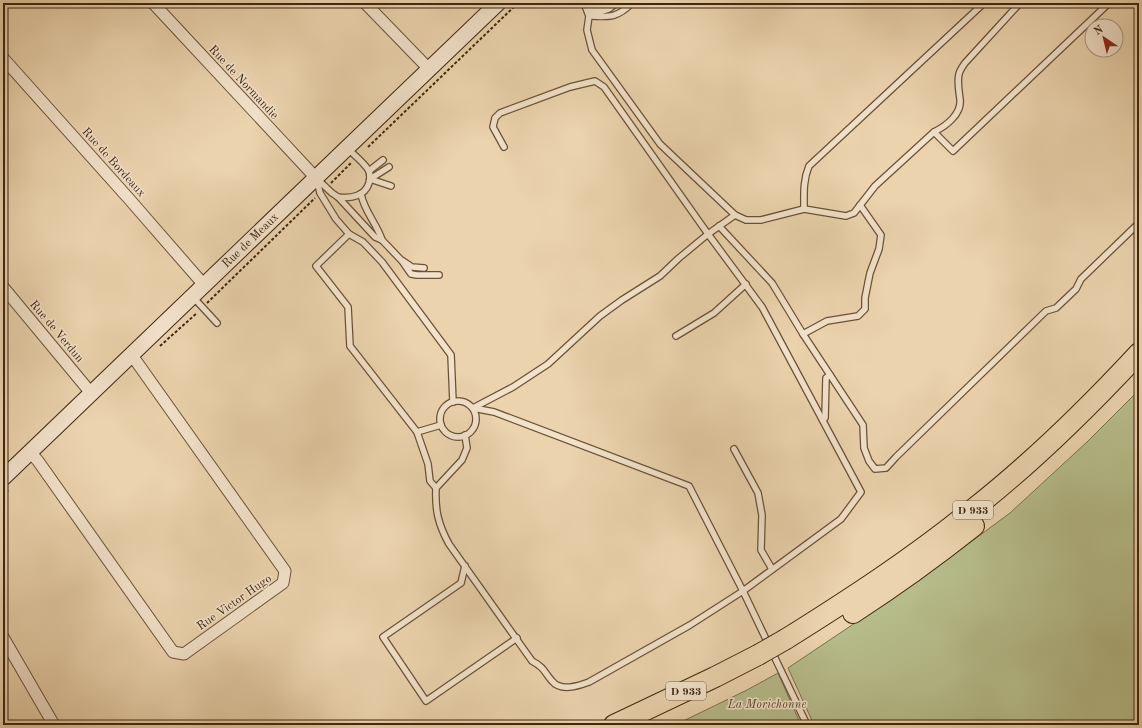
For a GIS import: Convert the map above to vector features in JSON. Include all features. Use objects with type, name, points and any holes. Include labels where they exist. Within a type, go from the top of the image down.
[{"type":"highway","name":"D 933","points":[[789,645],[922,549],[1014,475],[1071,423],[1139,353]]},
{"type":"highway","name":"D 933","points":[[646,725],[888,590],[933,558],[1017,491],[1091,422],[1139,373]]},
{"type":"highway","name":"D 933","points":[[614,725],[696,687],[761,661]]},
{"type":"main road","name":"Rue de Meaux","points":[[3,478],[498,3]]},
{"type":"street","name":"Rue de Normandie","points":[[152,3],[316,178]]},
{"type":"street","points":[[365,3],[428,69]]},
{"type":"street","name":"Rue de Bordeaux","points":[[3,58],[204,285]]},
{"type":"street","name":"Rue de Verdun","points":[[3,287],[91,393]]},
{"type":"street","name":"Rue Victor Hugo","points":[[30,452],[38,461],[173,652],[184,654],[283,583],[285,571],[131,354]]},
{"type":"street","points":[[3,637],[54,725]]},
{"type":"lane","points":[[584,3],[589,16]]},
{"type":"lane","points":[[591,3],[587,30],[592,50],[660,144],[735,214],[746,220],[761,220],[804,209],[846,216],[854,213],[875,186],[957,113],[961,102],[958,89],[959,75],[965,63],[1020,3]]},
{"type":"lane","points":[[589,16],[598,3]]},
{"type":"lane","points":[[589,16],[606,3]]},
{"type":"lane","points":[[589,16],[608,17],[623,12],[632,3]]},
{"type":"lane","points":[[804,209],[805,175],[809,166],[984,3]]},
{"type":"lane","points":[[934,132],[953,151],[1109,3]]},
{"type":"lane","points":[[589,16],[609,9],[614,4]]},
{"type":"lane","points":[[349,234],[316,266],[348,307],[350,346],[417,432],[428,464],[430,482],[436,488],[437,516],[441,531],[532,661],[541,666],[554,683],[564,687],[575,687],[589,682],[690,625],[743,591],[841,519],[861,492],[762,307],[708,234],[604,87],[595,81],[570,87],[500,113],[495,118],[493,127],[504,147]]},
{"type":"lane","points":[[338,197],[347,198],[361,194],[367,188],[370,179],[369,171],[347,148]]},
{"type":"lane","points":[[369,171],[383,160]]},
{"type":"lane","points":[[370,179],[389,167]]},
{"type":"lane","points":[[316,178],[338,197],[375,237],[382,240],[412,267],[424,268]]},
{"type":"lane","points":[[316,178],[320,193],[336,219],[349,234],[363,242],[382,262],[451,355],[453,402]]},
{"type":"lane","points":[[370,179],[391,186]]},
{"type":"lane","points":[[361,194],[366,210],[380,232],[382,240]]},
{"type":"lane","points":[[803,334],[828,321],[858,316],[865,309],[865,298],[870,273],[879,248],[881,235],[860,205]]},
{"type":"lane","points":[[473,408],[513,387],[548,364],[600,316],[660,276],[708,234],[735,214]]},
{"type":"lane","points":[[719,226],[772,283],[803,334],[863,425],[864,448],[869,461],[875,469],[886,468],[1046,311],[1056,308],[1076,289],[1081,279],[1139,223]]},
{"type":"lane","points":[[401,257],[411,274],[440,275]]},
{"type":"lane","points":[[676,336],[714,312],[746,284]]},
{"type":"lane","points":[[192,296],[217,323]]},
{"type":"lane","points":[[823,420],[826,418],[826,378],[830,375]]},
{"type":"lane","points":[[473,408],[476,420],[474,426],[466,435],[454,436],[444,430],[440,419],[444,408],[453,402],[464,402],[473,408],[494,412],[689,486],[743,591],[807,725]]},
{"type":"lane","points":[[417,432],[442,425]]},
{"type":"lane","points":[[436,488],[462,460],[467,448],[466,435]]},
{"type":"lane","points":[[734,449],[758,493],[762,515],[761,550],[772,569]]},
{"type":"lane","points":[[465,566],[461,583],[383,637],[426,701],[517,638]]},
{"type":"green space","points":[[1139,390],[1139,725],[814,725],[788,668],[922,578],[1010,513],[1087,442]]},
{"type":"green space","name":"La Morichonne","points":[[778,673],[801,725],[675,725],[747,690]]}]
